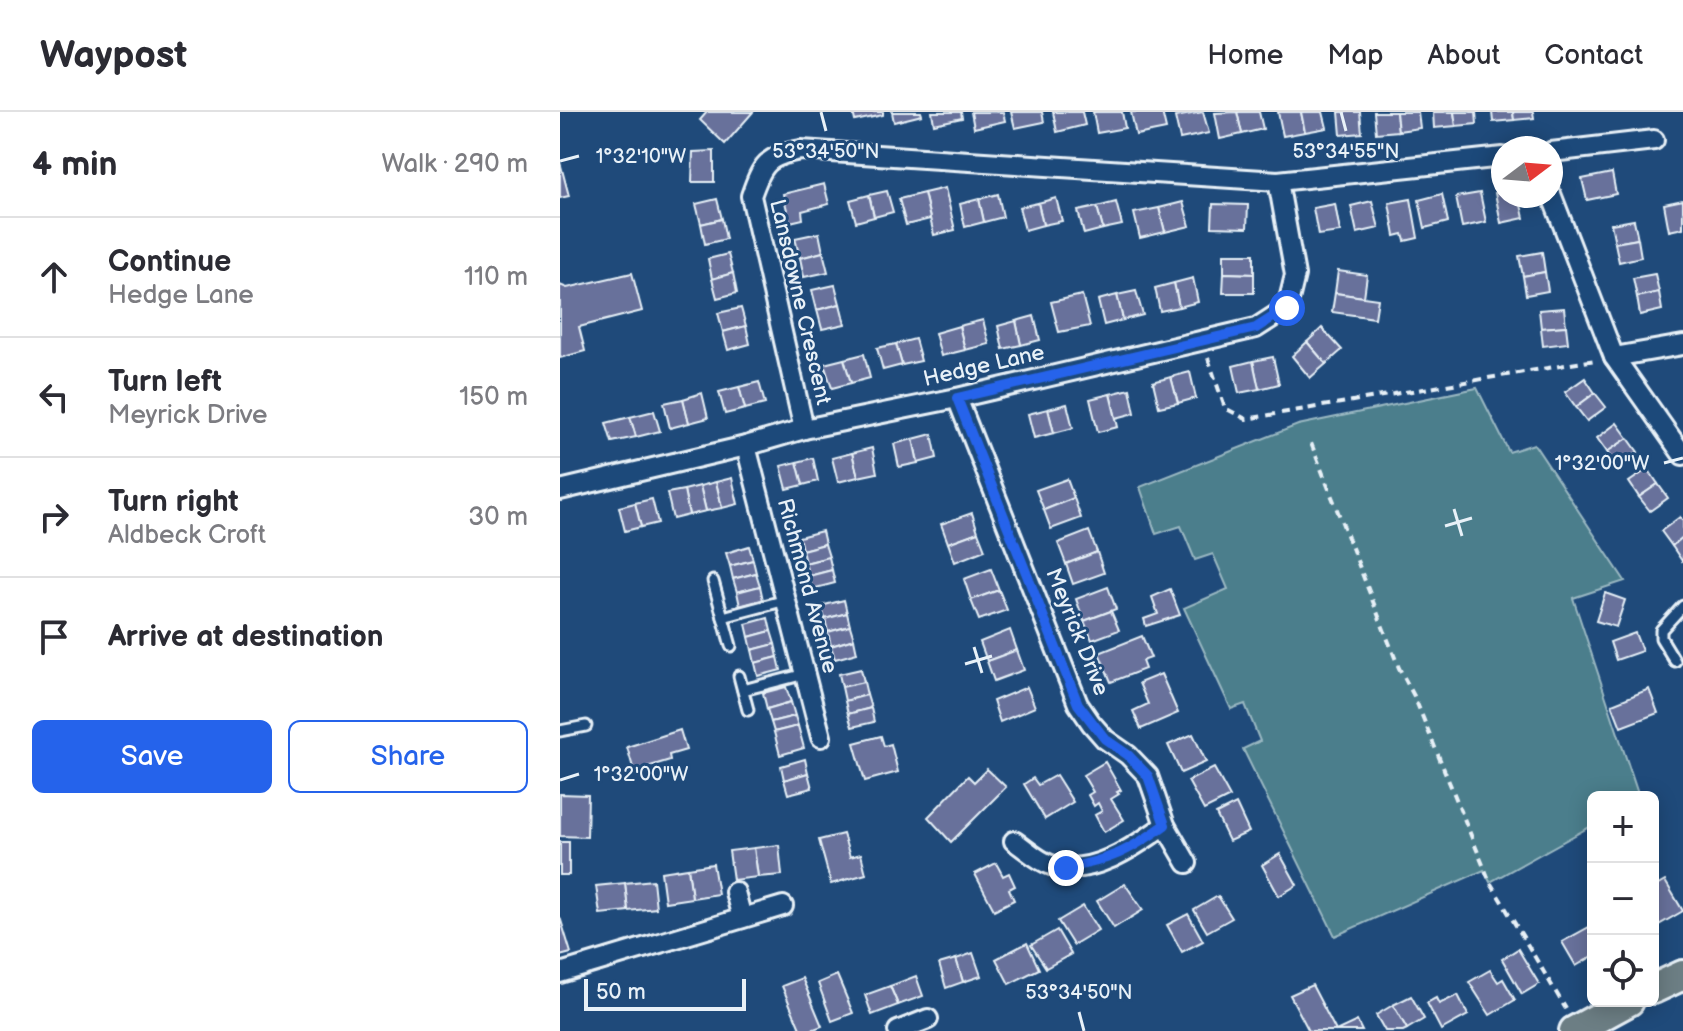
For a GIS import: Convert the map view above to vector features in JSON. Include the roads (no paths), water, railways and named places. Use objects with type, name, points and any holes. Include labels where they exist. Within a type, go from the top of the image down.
[{"type":"highway","points":[[1659,986],[1683,975]]},
{"type":"highway","points":[[1576,1030],[1618,1007]]},
{"type":"street","points":[[1563,151],[1654,140]]},
{"type":"street","name":"Lansdowne Crescent","points":[[804,429],[751,196],[760,168],[777,154],[801,150],[1278,181],[1491,158]]},
{"type":"street","name":"Hedge Lane","points":[[560,490],[746,446],[804,429],[957,398],[1256,328],[1287,308],[1295,275],[1278,181]]},
{"type":"street","points":[[1556,208],[1614,357],[1683,455]]},
{"type":"street","points":[[1614,357],[1683,345]]},
{"type":"street","name":"Meyrick Drive","points":[[957,398],[1078,704],[1105,739],[1128,755],[1148,776],[1165,825],[1187,863]]},
{"type":"street","name":"Richmond Avenue","points":[[746,446],[821,737]]},
{"type":"street","points":[[1014,841],[1048,864],[1066,868],[1099,862],[1132,849],[1165,825]]},
{"type":"street","points":[[735,892],[742,918]]},
{"type":"street","points":[[560,973],[783,906]]},
{"type":"street","points":[[898,1031],[928,1019]]},
{"type":"lane","points":[[713,581],[731,646]]},
{"type":"lane","points":[[723,617],[786,600]]},
{"type":"lane","points":[[1675,661],[1661,638],[1661,630],[1683,606]]},
{"type":"lane","points":[[743,690],[805,674]]},
{"type":"lane","points":[[739,676],[748,710]]},
{"type":"lane","points":[[560,731],[586,726]]}]
